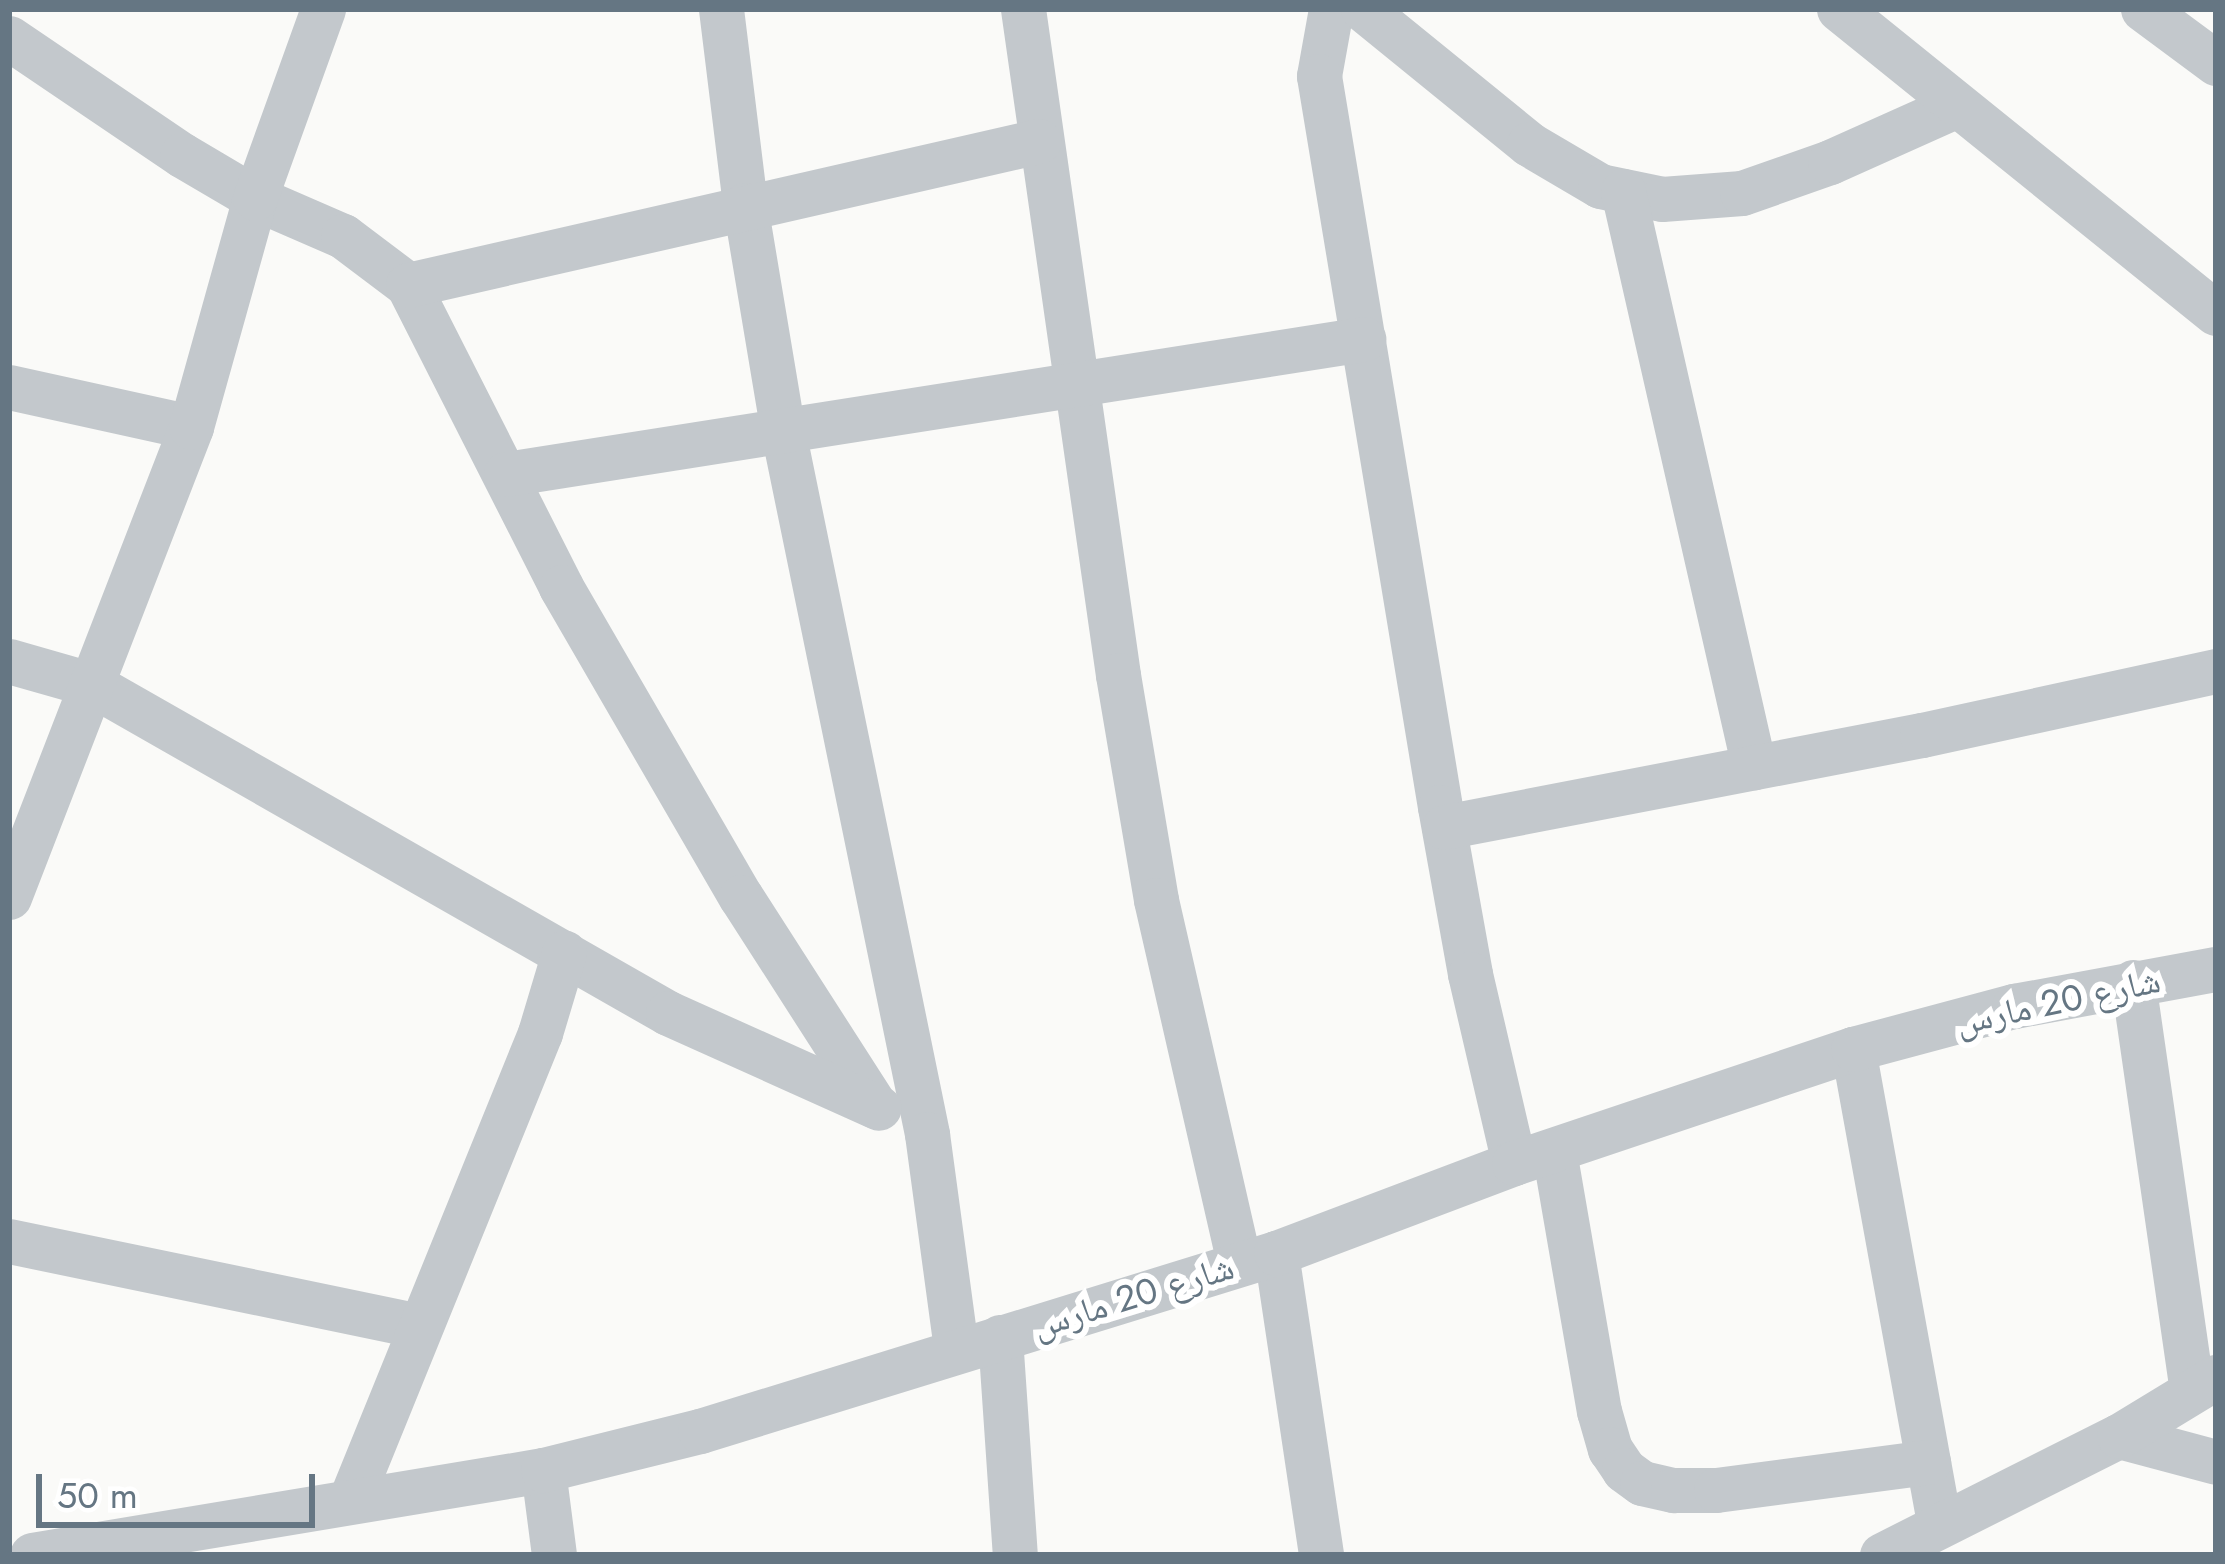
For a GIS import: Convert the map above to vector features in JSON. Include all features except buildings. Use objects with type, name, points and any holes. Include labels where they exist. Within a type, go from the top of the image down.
[{"type":"street","points":[[9,897],[190,427],[255,198],[323,9]]},
{"type":"street","points":[[721,9],[745,205],[783,430],[927,1134],[956,1348]]},
{"type":"street","points":[[1023,9],[1156,900],[1257,1258],[1321,1555]]},
{"type":"street","points":[[1331,9],[1319,76],[1470,974],[1534,1157],[1610,1449],[1624,1470],[1642,1483],[1673,1490],[1716,1490],[1928,1462]]},
{"type":"street","points":[[1363,9],[1529,144],[1600,186],[1662,200],[1742,193],[1830,162],[1955,106]]},
{"type":"street","points":[[1839,9],[2216,313]]},
{"type":"street","points":[[2143,9],[2216,63]]},
{"type":"street","points":[[9,38],[255,198],[343,236],[408,285],[561,587],[649,741],[874,1106]]},
{"type":"street","points":[[408,285],[1040,141]]},
{"type":"street","points":[[1623,191],[1754,767]]},
{"type":"street","points":[[506,474],[1363,339]]},
{"type":"street","points":[[9,387],[190,427]]},
{"type":"street","points":[[9,661],[93,685],[668,1013],[927,1134]]},
{"type":"street","points":[[1444,827],[2216,671]]},
{"type":"street","points":[[350,1502],[540,1034],[564,953]]},
{"type":"street","name":"شارع 20 مارس","points":[[32,1555],[543,1470],[700,1431],[1257,1258],[1534,1157],[1853,1049],[2133,982],[2216,969]]},
{"type":"street","points":[[1882,1555],[2119,1436],[2204,1384],[2133,982]]},
{"type":"street","points":[[1853,1049],[1939,1523]]},
{"type":"street","points":[[9,1241],[419,1326]]},
{"type":"street","points":[[1000,1336],[1015,1555]]},
{"type":"street","points":[[2119,1436],[2216,1462]]},
{"type":"street","points":[[543,1470],[554,1555]]}]
